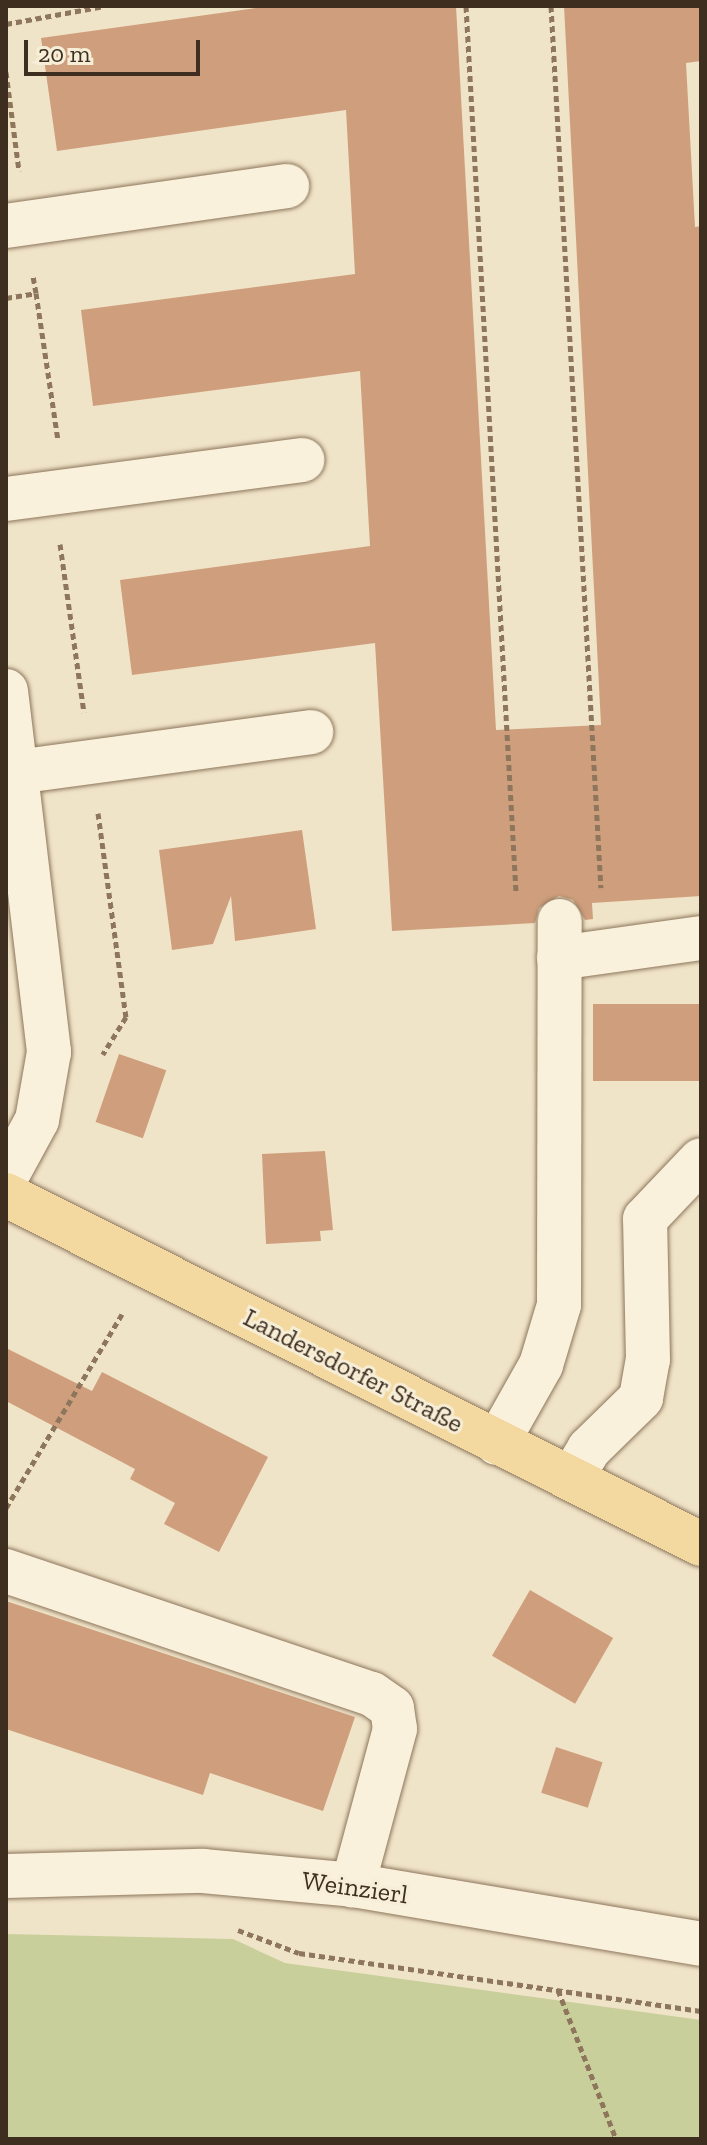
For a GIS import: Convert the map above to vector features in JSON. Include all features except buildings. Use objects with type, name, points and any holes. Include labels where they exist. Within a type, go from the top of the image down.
[{"type":"main road","name":"Landersdorfer Straße","points":[[6,1195],[701,1544]]},
{"type":"street","points":[[6,226],[287,186]]},
{"type":"street","points":[[6,499],[302,460]]},
{"type":"street","points":[[6,691],[49,1052],[37,1120],[6,1177]]},
{"type":"street","points":[[16,772],[311,732]]},
{"type":"street","points":[[497,1443],[541,1365],[559,1305],[560,940],[605,952],[701,938]]},
{"type":"street","points":[[571,1479],[589,1449],[641,1398],[648,1360],[645,1219],[701,1160]]},
{"type":"street","points":[[6,1571],[372,1694],[392,1708],[395,1729],[353,1885]]},
{"type":"street","name":"Weinzierl","points":[[6,1876],[203,1871],[353,1885],[701,1944]]},
{"type":"path","points":[[6,24],[104,6]]},
{"type":"path","points":[[466,6],[516,894]]},
{"type":"path","points":[[551,6],[605,952]]},
{"type":"path","points":[[36,293],[91,763],[126,1017],[109,1039],[99,1068]]},
{"type":"path","points":[[6,1508],[149,1268]]},
{"type":"path","points":[[235,1928],[267,1945],[299,1953],[701,2011]]},
{"type":"path","points":[[558,1990],[616,2139]]},
{"type":"green space","points":[[6,1934],[233,1939],[285,1963],[701,2020],[701,2139],[6,2139]]}]
